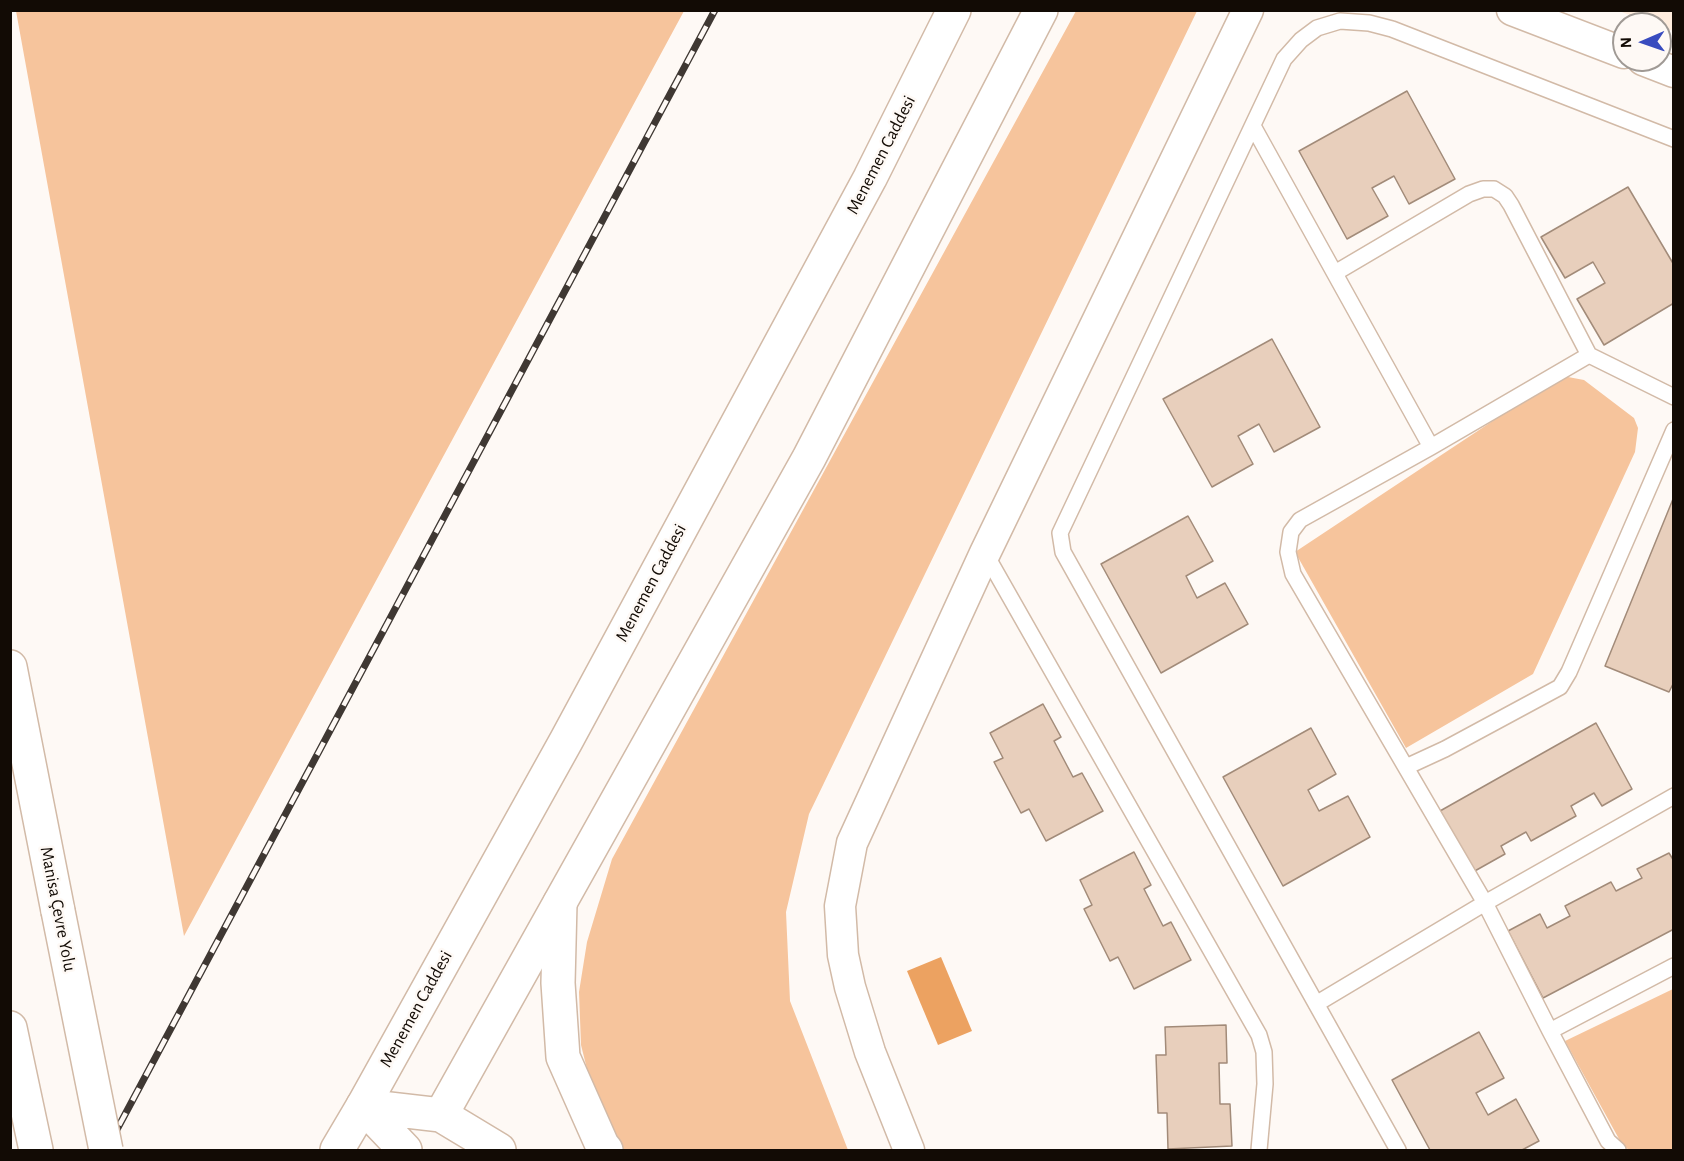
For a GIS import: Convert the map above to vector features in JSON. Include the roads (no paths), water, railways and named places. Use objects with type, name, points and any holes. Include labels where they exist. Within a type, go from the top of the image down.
[{"type":"main road","name":"Menemen Caddesi","points":[[337,1150],[566,741],[870,178],[954,10]]},
{"type":"main road","points":[[423,1150],[809,458],[1041,10]]},
{"type":"main road","name":"Manisa Çevre Yolu","points":[[10,667],[106,1150]]},
{"type":"main road","points":[[560,903],[558,983],[563,1057],[606,1150]]},
{"type":"main road","points":[[10,1028],[36,1150]]},
{"type":"main road","points":[[363,1106],[441,1115],[499,1150]]},
{"type":"main road","points":[[363,1106],[405,1150]]},
{"type":"street","points":[[909,1150],[870,1052],[850,987],[843,955],[840,906],[852,843],[985,553],[1248,10]]},
{"type":"street","points":[[1512,10],[1612,48]]},
{"type":"lane","points":[[1398,1150],[1063,552],[1060,533],[1284,59],[1301,40],[1317,28],[1340,21],[1369,23],[1392,29],[1674,139]]},
{"type":"lane","points":[[1253,126],[1431,447]]},
{"type":"lane","points":[[1335,273],[1469,194],[1483,189],[1494,189],[1505,196],[1511,205],[1589,354],[1674,397]]},
{"type":"lane","points":[[1589,354],[1431,447],[1300,520],[1291,532],[1288,552],[1293,574],[1485,903],[1608,1141],[1618,1150]]},
{"type":"lane","points":[[1406,767],[1445,749],[1560,687],[1569,672],[1674,430]]},
{"type":"lane","points":[[985,553],[1259,1035],[1264,1052],[1265,1084],[1259,1150]]},
{"type":"lane","points":[[1316,1004],[1485,903],[1674,796]]},
{"type":"lane","points":[[1550,1031],[1674,966]]},
{"type":"railway","points":[[106,1150],[715,10]]}]
